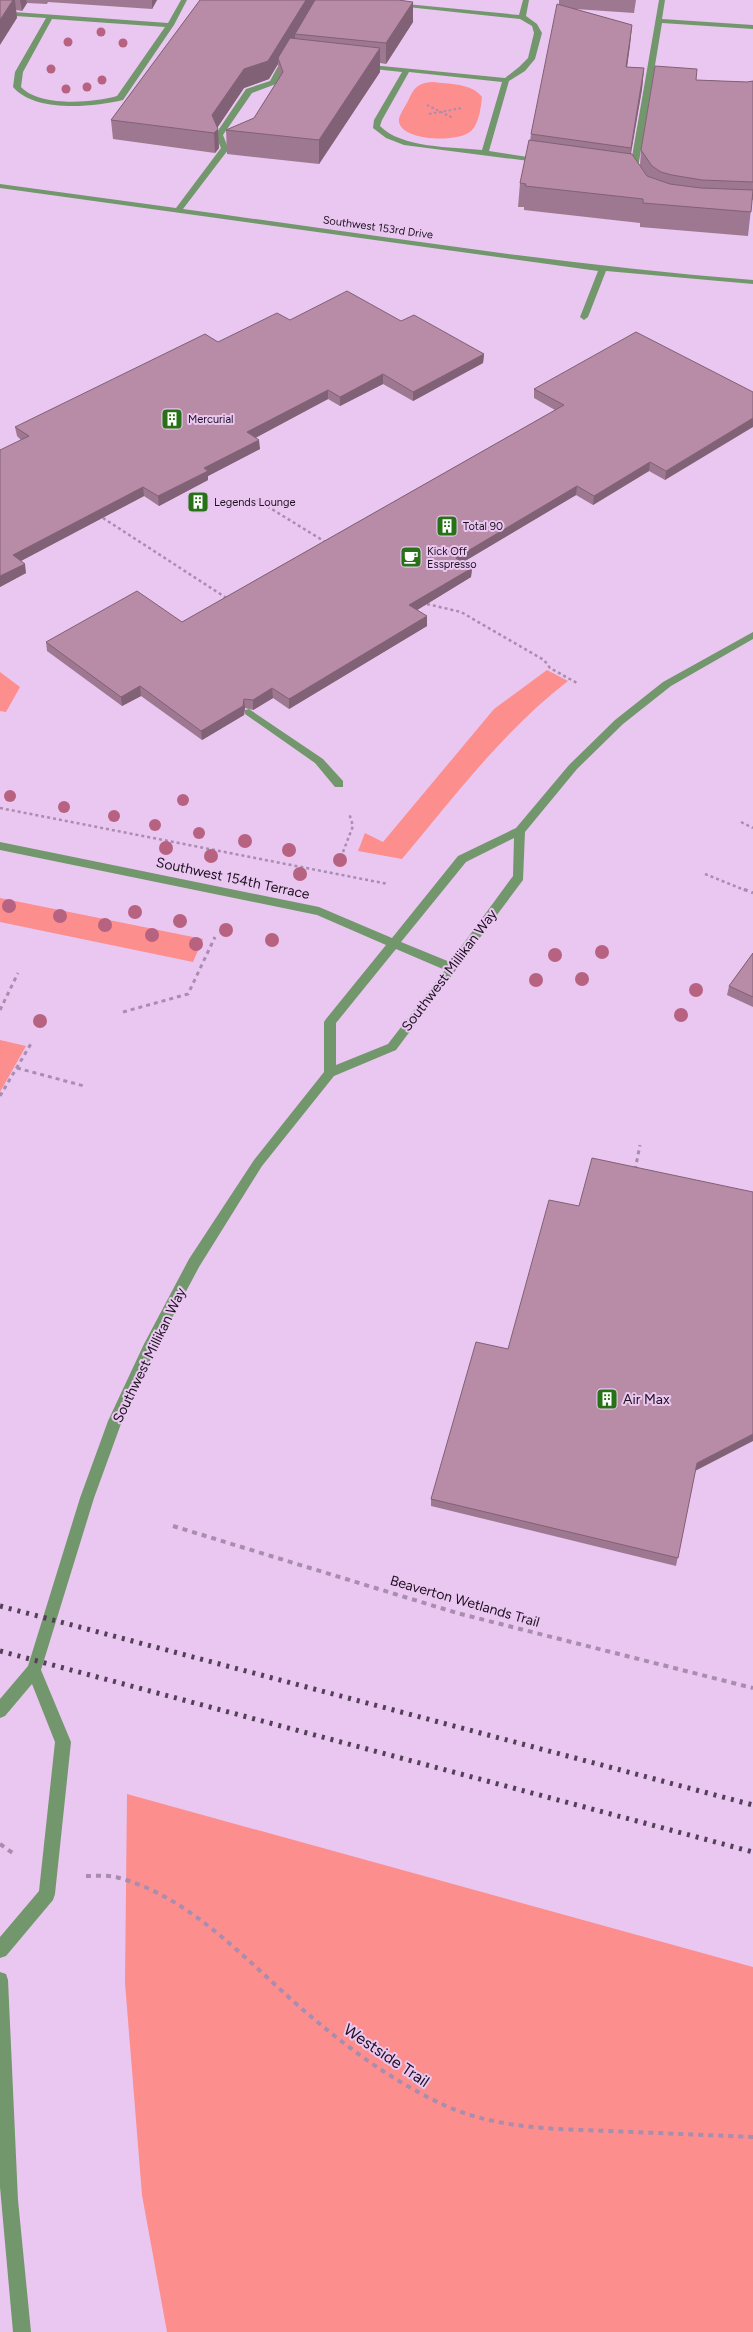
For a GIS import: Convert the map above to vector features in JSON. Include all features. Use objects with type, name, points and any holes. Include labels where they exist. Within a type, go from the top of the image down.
[{"type":"street","points":[[50,17],[19,72],[18,87],[30,98],[74,103],[110,102],[120,98],[170,25],[184,0]]},
{"type":"street","points":[[522,17],[526,0]]},
{"type":"street","points":[[623,172],[636,176],[662,0]]},
{"type":"street","points":[[391,3],[522,17],[535,25],[538,33],[531,59],[522,69],[506,80],[485,154]]},
{"type":"street","points":[[0,13],[170,25]]},
{"type":"street","points":[[658,21],[753,28]]},
{"type":"street","points":[[226,148],[219,135],[249,91],[274,85],[292,49]]},
{"type":"street","points":[[287,58],[296,59]]},
{"type":"street","points":[[352,64],[506,80]]},
{"type":"street","points":[[407,70],[378,120],[376,126],[382,133],[404,143],[554,163]]},
{"type":"street","points":[[178,211],[226,148],[243,142]]},
{"type":"street","name":"Southwest 153rd Drive","points":[[0,186],[604,269],[685,278],[753,282]]},
{"type":"street","points":[[584,317],[604,269]]},
{"type":"street","points":[[330,1073],[330,1022],[462,859],[520,831],[573,767],[619,722],[667,684],[753,635]]},
{"type":"street","points":[[250,712],[318,761],[339,784]]},
{"type":"street","name":"Southwest Millikan Way","points":[[0,1711],[34,1670],[87,1498],[115,1421],[149,1348],[194,1263],[258,1163],[330,1073],[392,1047],[452,968],[519,877],[520,831]]},
{"type":"street","name":"Southwest 154th Terrace","points":[[0,846],[318,912],[394,942],[452,968]]},
{"type":"street","points":[[0,1950],[47,1894],[63,1742],[34,1670]]},
{"type":"street","points":[[0,1980],[5,2133],[15,2280],[22,2332]]},
{"type":"path","points":[[422,102],[442,112],[458,109]]},
{"type":"path","points":[[257,500],[332,547]]},
{"type":"path","points":[[103,518],[233,603]]},
{"type":"path","points":[[428,604],[461,612],[544,660],[550,668],[577,683]]},
{"type":"path","name":"Southwest 154th Terrace","points":[[0,808],[388,884]]},
{"type":"path","points":[[741,822],[753,828]]},
{"type":"path","points":[[343,852],[346,844]]},
{"type":"path","points":[[705,874],[753,893]]},
{"type":"path","points":[[124,1012],[188,994],[214,937]]},
{"type":"path","points":[[0,1010],[18,973]]},
{"type":"path","points":[[0,1096],[32,1042]]},
{"type":"path","points":[[18,1068],[84,1086]]},
{"type":"path","points":[[633,1176],[640,1145]]},
{"type":"path","name":"Beaverton Wetlands Trail","points":[[173,1526],[457,1613],[753,1688]]},
{"type":"path","name":"Westside Trail","points":[[114,1876],[158,1895],[204,1922],[292,2001],[388,2074],[426,2097],[468,2114],[504,2124],[648,2134],[753,2138]]},
{"type":"shaded area","points":[[433,82],[466,87],[478,92],[482,97],[480,110],[472,130],[457,137],[433,138],[411,134],[403,129],[399,122],[400,117],[412,93],[420,85]]},
{"type":"shaded area","points":[[547,670],[568,681],[544,700],[501,743],[402,859],[358,851],[365,833],[383,842],[494,709]]},
{"type":"shaded area","points":[[0,672],[20,687],[6,712],[0,711]]},
{"type":"shaded area","points":[[0,898],[203,939],[193,962],[0,922]]},
{"type":"shaded area","points":[[0,1040],[26,1046],[0,1092]]},
{"type":"shaded area","points":[[127,1794],[753,1967],[753,2332],[167,2332],[142,2195],[125,1983]]},
{"type":"building","points":[[0,0],[13,0],[0,20]]},
{"type":"building","points":[[200,0],[306,0],[268,61],[244,69],[212,115],[218,129],[214,133],[111,120]]},
{"type":"building","points":[[315,0],[398,0],[413,2],[386,43],[295,34]]},
{"type":"building","points":[[557,4],[632,25],[626,67],[644,68],[631,148],[531,134]]},
{"type":"building","points":[[290,38],[380,48],[319,140],[226,130],[254,118],[283,72],[278,58]]},
{"type":"building","points":[[655,66],[697,69],[696,80],[753,81],[753,182],[702,180],[661,172],[652,166],[641,150]]},
{"type":"building","points":[[529,140],[632,154],[647,176],[670,184],[701,188],[753,190],[751,212],[643,203],[643,199],[525,186],[526,184],[520,183]]},
{"type":"building","name":"Mercurial","points":[[347,291],[401,321],[414,315],[484,354],[413,392],[383,374],[340,397],[328,390],[247,432],[259,440],[204,468],[208,471],[158,496],[143,487],[13,555],[25,564],[0,576],[0,450],[29,436],[15,427],[205,334],[218,342],[277,313],[290,320]]},
{"type":"building","name":"Total 90","points":[[636,332],[753,392],[753,418],[666,471],[650,462],[594,496],[577,486],[456,558],[472,568],[409,605],[427,616],[289,699],[272,688],[253,700],[244,699],[243,706],[201,731],[140,686],[121,697],[46,642],[137,591],[182,622],[564,405],[534,389]]},
{"type":"building","points":[[753,953],[753,997],[729,986]]},
{"type":"building","name":"Air Max","points":[[592,1158],[753,1192],[753,1434],[697,1463],[678,1558],[431,1499],[476,1342],[508,1349],[549,1200],[579,1206]]},
{"type":"railway","points":[[0,1606],[753,1805]]},
{"type":"railway","points":[[0,1651],[753,1852]]},
{"type":"place","name":"Mercurial","points":[[172,419]]},
{"type":"place","name":"Legends Lounge","points":[[198,502]]},
{"type":"place","name":"Total 90","points":[[447,526]]},
{"type":"place","name":"Kick Off Esspresso","points":[[411,557]]},
{"type":"place","name":"Air Max","points":[[607,1399]]}]
